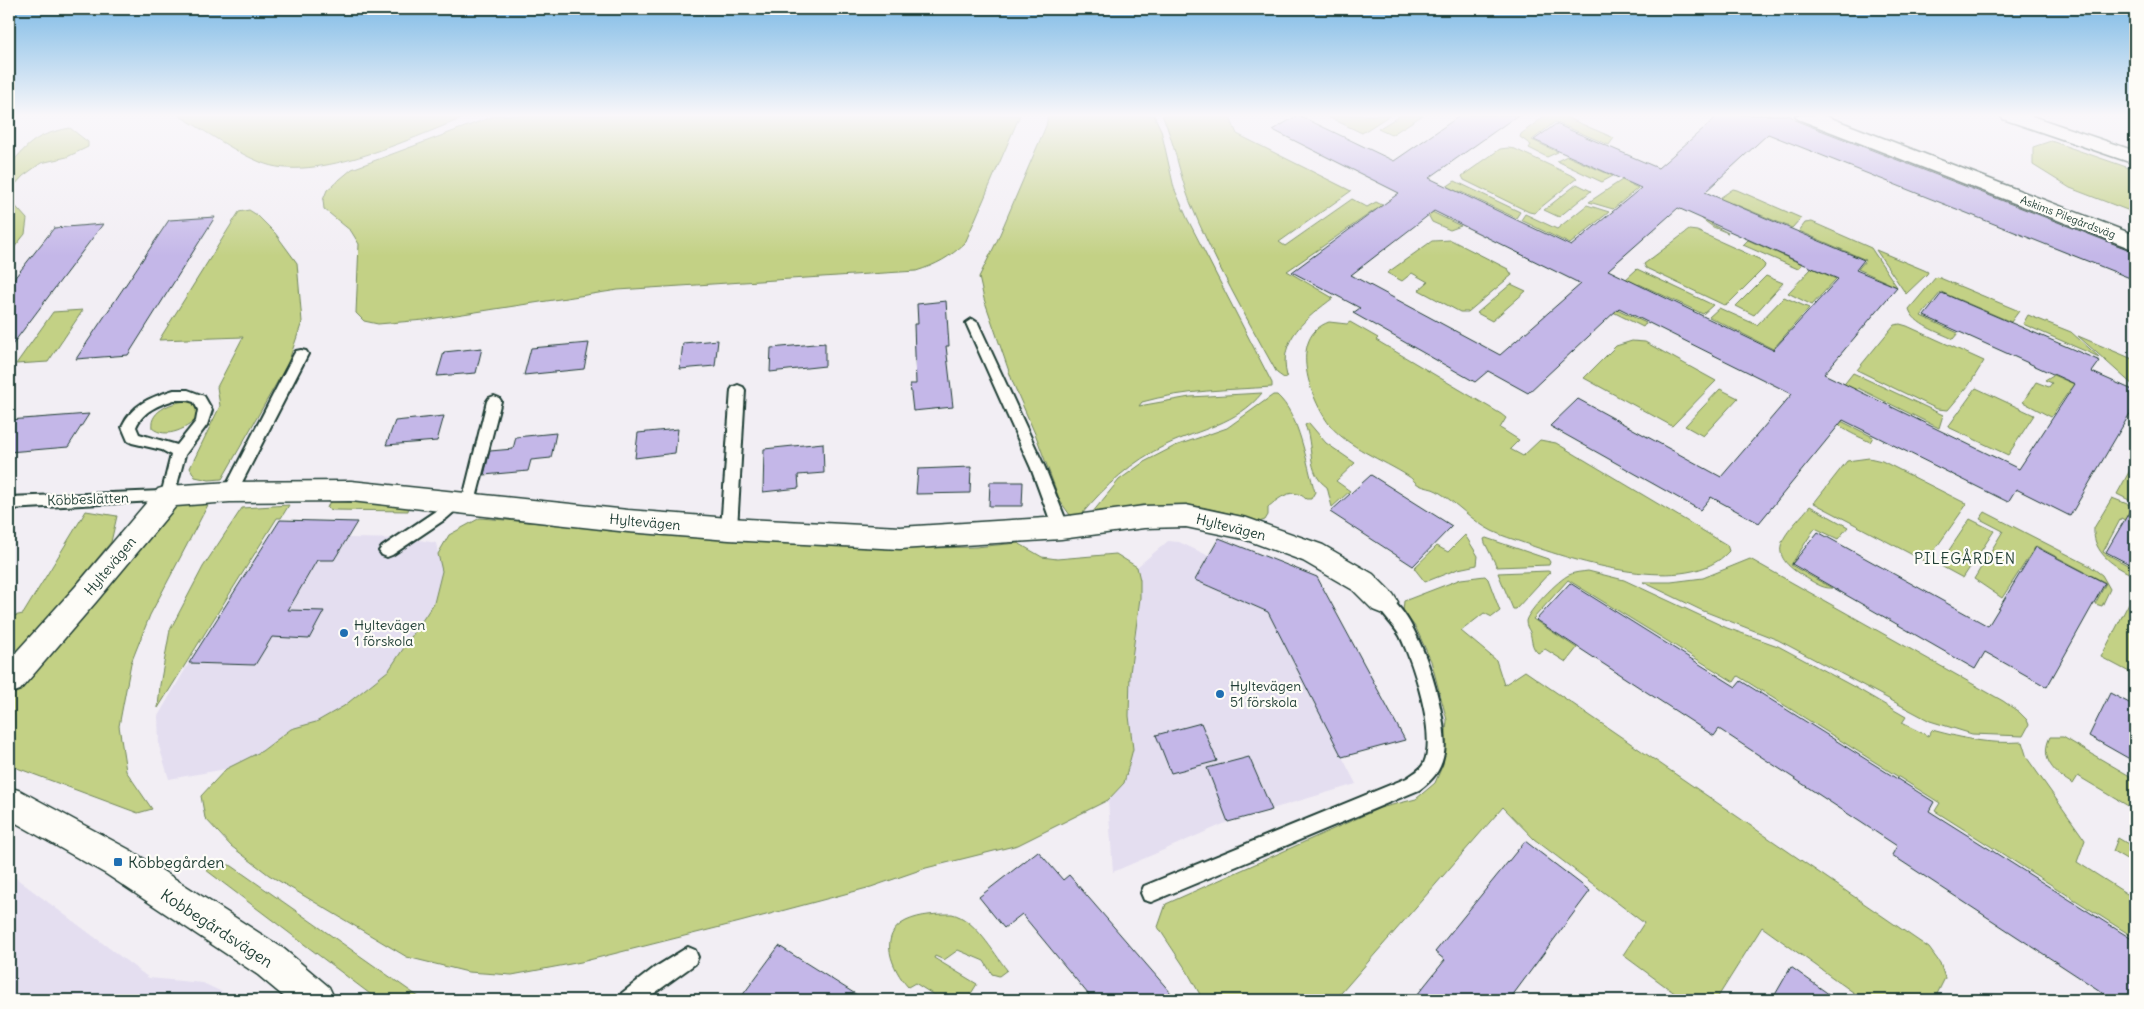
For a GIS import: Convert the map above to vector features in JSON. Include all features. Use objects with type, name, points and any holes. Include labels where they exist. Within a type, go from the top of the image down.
[{"type":"street","name":"Askims Pilegårdsväg","points":[[1926,162],[2135,243]]},
{"type":"street","name":"Hyltevägen","points":[[9,681],[86,594],[168,496],[230,492],[351,491],[463,501],[628,521],[729,529],[900,538],[1061,528],[1144,517],[1186,516],[1274,538],[1313,553],[1340,567],[1362,582],[1383,602]]},
{"type":"street","name":"Kobbegårdsvägen","points":[[9,802],[118,862],[271,962],[316,1000]]},
{"type":"lane","points":[[972,323],[1038,468],[1061,528]]},
{"type":"lane","points":[[230,492],[301,354]]},
{"type":"lane","points":[[729,529],[738,390]]},
{"type":"lane","points":[[168,496],[178,454],[202,421],[206,412],[198,398],[190,395],[173,396],[147,404],[138,410],[132,419],[130,429],[132,436],[140,440],[169,447],[178,454]]},
{"type":"lane","points":[[387,551],[463,501],[494,401]]},
{"type":"lane","name":"Kobbeslätten","points":[[9,503],[168,496]]},
{"type":"lane","points":[[1151,893],[1413,784],[1427,774],[1432,765],[1436,748],[1435,725],[1428,688],[1410,641],[1398,620],[1383,602]]},
{"type":"lane","points":[[629,1000],[688,957]]},
{"type":"shaded area","name":"Hyltevägen 1 förskola","points":[[348,538],[414,539],[436,543],[442,571],[434,603],[389,670],[344,706],[316,722],[291,729],[262,751],[226,769],[169,779],[159,746],[158,716],[189,663],[255,665],[317,560],[334,560]]},
{"type":"shaded area","name":"Hyltevägen 51 förskola","points":[[1168,541],[1179,542],[1209,556],[1195,580],[1268,612],[1356,784],[1228,822],[1113,872],[1108,800],[1124,783],[1133,749],[1129,716],[1130,673],[1140,598],[1140,580],[1137,567]]},
{"type":"shaded area","points":[[9,873],[149,978],[203,983],[239,1000],[9,1000]]},
{"type":"green space","points":[[12,162],[45,162],[23,176],[12,188],[10,200],[27,219],[25,234],[9,254],[9,166]]},
{"type":"green space","points":[[260,162],[340,162],[308,168],[282,168]]},
{"type":"green space","points":[[371,162],[1000,162],[965,243],[942,260],[916,271],[618,290],[424,320],[378,324],[364,321],[356,313],[359,244],[351,231],[324,209],[323,200],[327,190],[352,169]]},
{"type":"green space","points":[[1031,162],[1168,162],[1174,188],[1187,218],[1272,383],[1272,387],[1190,393],[1142,402],[1139,406],[1190,397],[1262,393],[1241,412],[1230,419],[1154,451],[1120,475],[1081,515],[1076,517],[1070,515],[1060,501],[1036,436],[1013,383],[984,299],[979,277],[997,241]]},
{"type":"green space","points":[[1178,162],[1293,162],[1351,191],[1279,242],[1285,246],[1352,199],[1367,207],[1376,202],[1396,212],[1390,217],[1375,210],[1287,271],[1333,298],[1297,330],[1286,351],[1287,376],[1284,378],[1277,373],[1231,289],[1209,246],[1183,181]]},
{"type":"green space","points":[[1482,162],[1543,162],[1577,178],[1534,213],[1464,180],[1462,176]]},
{"type":"green space","points":[[1559,162],[1581,162],[1613,176],[1602,182]]},
{"type":"green space","points":[[2033,162],[2112,162],[2135,170],[2135,213],[2070,188],[2033,165]]},
{"type":"green space","points":[[1622,180],[1638,188],[1613,209],[1589,202]]},
{"type":"green space","points":[[1455,181],[1520,212],[1516,218],[1459,191],[1432,212],[1461,226],[1450,230],[1432,222],[1424,207],[1437,193]]},
{"type":"green space","points":[[1577,184],[1591,191],[1559,217],[1544,210]]},
{"type":"green space","points":[[1733,189],[1801,218],[1792,228],[1732,203],[1711,224],[1728,233],[1713,227],[1702,219],[1701,215],[1708,206]]},
{"type":"green space","points":[[1587,205],[1609,212],[1570,244],[1521,220],[1525,214],[1557,229]]},
{"type":"green space","points":[[249,210],[257,215],[275,233],[297,263],[302,322],[288,363],[222,479],[209,480],[195,477],[190,468],[220,406],[217,387],[243,337],[159,340],[239,212]]},
{"type":"green space","points":[[1812,222],[1871,248],[1897,287],[1858,269],[1866,260],[1799,231],[1805,223]]},
{"type":"green space","points":[[1689,230],[1697,231],[1759,259],[1765,265],[1764,268],[1728,304],[1724,305],[1646,268],[1644,264]]},
{"type":"green space","points":[[1451,240],[1508,269],[1512,275],[1468,312],[1460,312],[1419,290],[1428,282],[1412,273],[1402,281],[1387,273],[1432,241]]},
{"type":"green space","points":[[1748,240],[1802,264],[1798,269],[1743,245]]},
{"type":"green space","points":[[1876,250],[1928,272],[1906,294]]},
{"type":"green space","points":[[1812,268],[1836,279],[1812,305],[1788,293]]},
{"type":"green space","points":[[1637,269],[1713,305],[1703,314],[1639,284],[1615,308],[1646,323],[1643,327],[1613,312],[1611,293]]},
{"type":"green space","points":[[1766,276],[1783,283],[1754,315],[1736,306]]},
{"type":"green space","points":[[1936,277],[2019,311],[2011,322],[1941,292],[1921,316],[1958,333],[1953,339],[1921,324],[1909,309]]},
{"type":"green space","points":[[1511,284],[1526,291],[1492,321],[1477,313]]},
{"type":"green space","points":[[1784,297],[1809,308],[1773,349],[1709,317],[1719,308],[1757,325]]},
{"type":"green space","points":[[83,310],[48,362],[16,364],[53,312]]},
{"type":"green space","points":[[2028,315],[2071,332],[2099,357],[2023,324]]},
{"type":"green space","points":[[1329,322],[1347,324],[1350,322],[1378,338],[1376,340],[1501,414],[1506,418],[1500,428],[1519,440],[1510,449],[1523,456],[1540,440],[1556,443],[1727,545],[1729,551],[1710,565],[1687,572],[1659,574],[1600,566],[1545,550],[1504,536],[1485,527],[1437,491],[1419,485],[1409,477],[1345,440],[1329,424],[1315,400],[1310,385],[1306,370],[1306,355],[1309,341],[1316,330]]},
{"type":"green space","points":[[1900,324],[1984,361],[1969,385],[1948,410],[1937,409],[1857,370],[1894,325]]},
{"type":"green space","points":[[2078,336],[2135,360],[2135,387]]},
{"type":"green space","points":[[1632,341],[1645,342],[1716,381],[1672,426],[1584,378],[1616,346]]},
{"type":"green space","points":[[1853,373],[1943,415],[1939,428],[1858,388],[1835,418],[1873,437],[1870,442],[1844,429],[1836,420],[1827,406]]},
{"type":"green space","points":[[2053,375],[2074,384],[2051,417],[2023,402],[2036,382],[2049,387],[2052,383],[2045,380]]},
{"type":"green space","points":[[1976,388],[2034,415],[2008,455],[1948,427]]},
{"type":"green space","points":[[1720,389],[1738,398],[1703,436],[1685,426]]},
{"type":"green space","points":[[1273,395],[1277,395],[1285,404],[1297,427],[1315,492],[1311,499],[1306,499],[1296,493],[1286,495],[1268,507],[1268,515],[1265,520],[1259,522],[1212,509],[1183,505],[1157,505],[1092,513],[1119,480],[1144,462],[1175,446],[1227,428]]},
{"type":"green space","points":[[189,401],[200,406],[199,416],[189,425],[170,433],[164,433],[152,428],[155,416],[164,408]]},
{"type":"green space","points":[[1309,423],[1326,443],[1355,463],[1336,481],[1350,491],[1332,507],[1327,487],[1320,481],[1313,467],[1305,425]]},
{"type":"green space","points":[[1869,458],[1882,461],[1967,504],[1926,562],[1814,503],[1847,461]]},
{"type":"green space","points":[[2135,461],[2135,503],[2117,494]]},
{"type":"green space","points":[[2112,498],[2135,507],[2135,525],[2121,518],[2103,552],[2135,569],[2135,576],[2106,558],[2094,537],[2094,528]]},
{"type":"green space","points":[[210,501],[150,615],[131,663],[119,726],[126,771],[152,809],[138,813],[9,765],[9,698],[13,691],[173,507],[190,502]]},
{"type":"green space","points":[[330,501],[402,504],[409,506],[408,511],[333,510],[327,508]]},
{"type":"green space","points":[[289,505],[281,518],[277,518],[158,708],[160,685],[170,630],[203,567],[242,508]]},
{"type":"green space","points":[[1810,506],[1848,527],[1838,539],[1815,528],[1791,565],[1832,588],[1817,584],[1803,576],[1790,567],[1783,558],[1782,542],[1793,525]]},
{"type":"green space","points":[[86,511],[117,516],[111,542],[35,634],[9,659],[9,617],[23,614]]},
{"type":"green space","points":[[1985,512],[2090,566],[2102,575],[2110,589],[2102,606],[2095,604],[2106,583],[2036,546],[2002,598],[1974,579],[2003,531],[1980,519]]},
{"type":"green space","points":[[480,518],[750,540],[890,549],[976,547],[1018,543],[1042,557],[1057,559],[1116,554],[1137,567],[1140,580],[1140,598],[1130,673],[1129,716],[1133,749],[1124,783],[1108,800],[1018,845],[926,868],[871,887],[581,962],[512,975],[468,972],[407,957],[269,875],[231,846],[205,818],[201,796],[226,769],[262,751],[291,729],[316,722],[344,706],[389,670],[434,603],[442,571],[438,554],[449,535]]},
{"type":"green space","points":[[1970,519],[1994,531],[1963,578],[1939,565]]},
{"type":"green space","points":[[1465,535],[1478,556],[1477,565],[1458,569],[1425,582],[1414,568],[1437,546],[1448,552]]},
{"type":"green space","points":[[1486,538],[1548,559],[1549,565],[1497,567],[1485,543],[1484,539]]},
{"type":"green space","points":[[1750,559],[2003,701],[2027,720],[2029,725],[2023,736],[1972,734],[1930,721],[1778,640],[1701,610],[1643,582],[1671,582],[1703,578]]},
{"type":"green space","points":[[1588,571],[1624,580],[1727,628],[1778,646],[1906,717],[1902,723],[1928,736],[1932,730],[1976,740],[2022,742],[2027,758],[2085,840],[2077,862],[2135,899],[2135,938],[1935,811],[1940,803],[1738,676],[1734,682],[1568,580],[1533,619],[1577,648],[1566,662],[1545,649],[1538,653],[1533,646],[1526,624],[1528,616],[1558,582],[1573,573]]},
{"type":"green space","points":[[1550,572],[1516,609],[1513,609],[1498,573]]},
{"type":"green space","points":[[1485,576],[1488,579],[1500,611],[1492,617],[1484,613],[1461,631],[1496,660],[1504,685],[1525,671],[1929,948],[1940,963],[1945,978],[1934,1000],[1864,1000],[1762,927],[1716,1000],[1684,1000],[1623,955],[1644,923],[1534,839],[1503,807],[1335,1000],[1203,1000],[1187,971],[1158,927],[1166,904],[1380,808],[1416,799],[1435,783],[1443,764],[1447,720],[1431,661],[1416,628],[1403,611],[1404,601],[1461,579]]},
{"type":"green space","points":[[2135,600],[2135,675],[2101,657],[2129,603]]},
{"type":"green space","points":[[2050,737],[2063,737],[2135,779],[2135,810],[2078,776],[2073,784],[2060,776],[2051,765],[2046,752]]},
{"type":"green space","points":[[2118,838],[2135,848],[2135,864],[2113,851]]},
{"type":"green space","points":[[224,863],[232,866],[423,1000],[378,1000],[206,870]]},
{"type":"green space","points":[[935,914],[952,914],[968,922],[976,929],[1007,970],[999,976],[992,974],[984,961],[958,950],[944,960],[935,956],[934,958],[977,984],[967,1000],[942,1000],[915,983],[908,987],[897,971],[890,953],[892,935],[897,927],[906,921]]},
{"type":"building","points":[[1337,162],[1451,162],[1429,178],[1571,246],[1641,188],[1583,162],[1644,162],[1658,168],[1665,162],[1737,162],[1705,192],[1864,260],[1856,270],[1897,287],[1824,374],[2019,469],[2075,384],[1924,316],[1942,293],[2100,361],[2092,372],[2135,391],[2135,405],[2070,516],[2016,489],[2008,502],[1843,420],[1759,523],[1711,497],[1700,510],[1550,426],[1578,399],[1721,477],[1792,394],[1619,308],[1528,393],[1488,371],[1475,382],[1353,313],[1360,308],[1292,272],[1399,193]],"holes":[[[1678,208],[1838,279],[1773,350],[1608,270]],[[1434,211],[1581,284],[1500,355],[1351,275]]]},
{"type":"building","points":[[1839,162],[1903,162],[2135,252],[2135,280]]},
{"type":"building","points":[[215,217],[128,355],[76,359],[169,220]]},
{"type":"building","points":[[103,224],[9,349],[9,285],[54,228]]},
{"type":"building","points":[[946,301],[949,346],[946,346],[953,407],[913,411],[910,384],[916,384],[914,324],[918,324],[917,304]]},
{"type":"building","points":[[718,340],[715,366],[680,369],[683,343]]},
{"type":"building","points":[[589,343],[584,369],[524,375],[531,348]]},
{"type":"building","points":[[825,343],[825,366],[770,372],[771,348]]},
{"type":"building","points":[[482,348],[476,373],[437,376],[444,352]]},
{"type":"building","points":[[89,414],[68,447],[9,452],[9,420]]},
{"type":"building","points":[[444,416],[437,441],[386,445],[395,421]]},
{"type":"building","points":[[678,429],[675,453],[635,458],[638,433]]},
{"type":"building","points":[[556,433],[551,458],[531,460],[528,471],[484,475],[490,451],[513,449],[516,437]]},
{"type":"building","points":[[823,443],[824,473],[798,475],[799,488],[763,492],[764,449]]},
{"type":"building","points":[[971,467],[970,493],[916,494],[918,469]]},
{"type":"building","points":[[1371,475],[1452,526],[1413,566],[1330,512]]},
{"type":"building","points":[[990,482],[1023,482],[1022,506],[989,506]]},
{"type":"building","points":[[2135,502],[2135,567],[2106,552]]},
{"type":"building","points":[[280,520],[357,522],[334,560],[317,560],[288,610],[324,611],[309,639],[272,637],[255,665],[189,663]]},
{"type":"building","points":[[1818,532],[1988,626],[2036,547],[2105,583],[2047,687],[1985,652],[1975,669],[1792,564]]},
{"type":"building","points":[[1219,538],[1317,577],[1405,740],[1342,757],[1268,612],[1195,580]]},
{"type":"building","points":[[1570,583],[1736,687],[1741,681],[1934,802],[1929,811],[2135,941],[2135,1000],[2114,1000],[1892,855],[1897,846],[1719,729],[1714,736],[1536,620]]},
{"type":"building","points":[[2110,693],[2135,706],[2135,762],[2089,736]]},
{"type":"building","points":[[1201,723],[1217,761],[1171,773],[1156,735]]},
{"type":"building","points":[[1249,757],[1272,810],[1228,822],[1207,768]]},
{"type":"building","points":[[1525,841],[1590,891],[1509,1000],[1413,1000],[1445,960],[1435,952]]},
{"type":"building","points":[[1038,851],[1063,880],[1069,875],[1177,1000],[1093,1000],[1022,914],[1004,928],[979,897]]},
{"type":"building","points":[[779,946],[865,1000],[739,1000]]},
{"type":"building","points":[[1791,967],[1837,1000],[1772,1000]]},
{"type":"place","name":"Hyltevägen 1 förskola","points":[[344,633]]},
{"type":"place","name":"Hyltevägen 51 förskola","points":[[1220,694]]},
{"type":"place","name":"Kobbegården","points":[[118,862]]},
{"type":"district","name":"PILEGÅRDEN","points":[[1965,559]]}]
